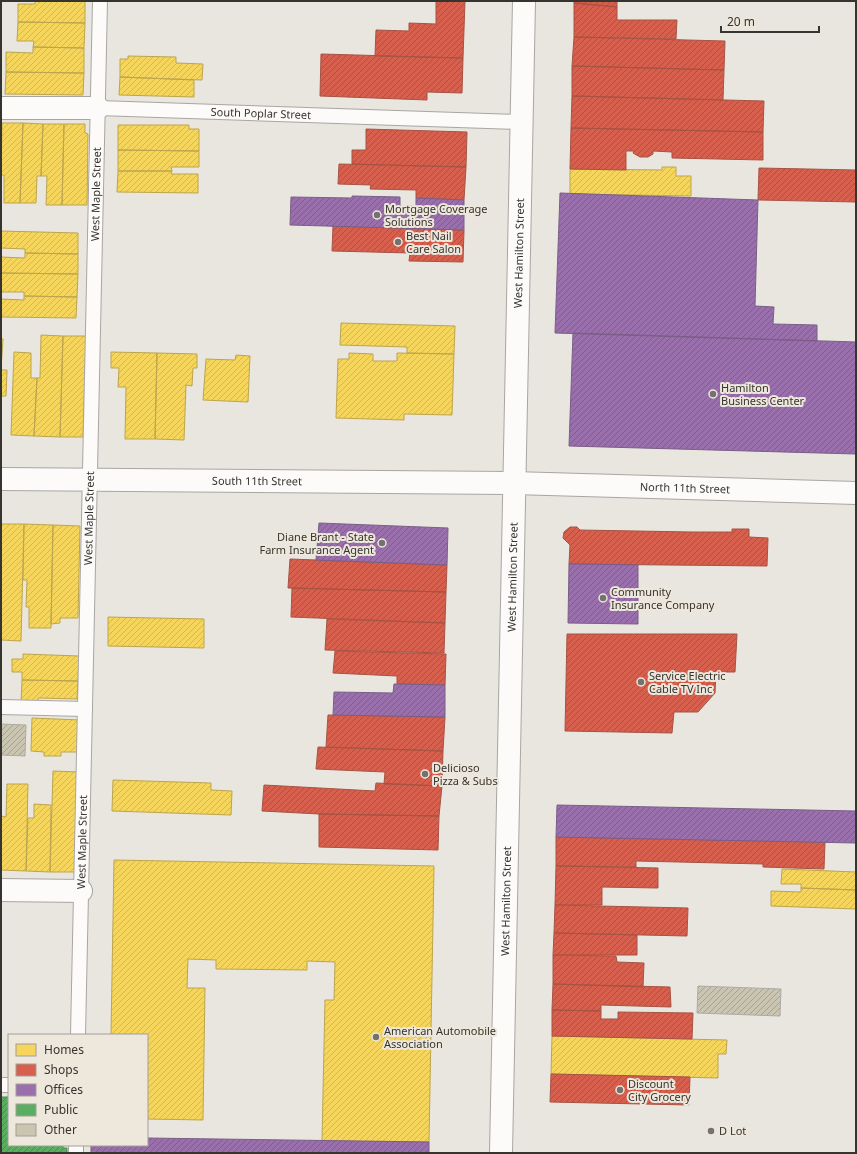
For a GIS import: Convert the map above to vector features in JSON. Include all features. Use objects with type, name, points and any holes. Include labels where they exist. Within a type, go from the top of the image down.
[{"type":"main road","name":"West Hamilton Street","points":[[501,1153],[520,122],[524,1]]},
{"type":"main road","name":"South Poplar Street","points":[[1,108],[98,108]]},
{"type":"main road","name":"South 11th Street","points":[[1,479],[513,483]]},
{"type":"main road","name":"North 11th Street","points":[[513,483],[856,493]]},
{"type":"main road","points":[[1,890],[81,891]]},
{"type":"lane","name":"West Maple Street","points":[[78,1034],[100,1]]},
{"type":"lane","name":"South Poplar Street","points":[[98,108],[520,122]]},
{"type":"lane","points":[[1,707],[85,709]]},
{"type":"building: Homes","points":[[35,1],[85,1],[85,23],[18,22],[18,4],[35,4]]},
{"type":"building: Homes","points":[[18,22],[85,23],[84,48],[33,47],[34,41],[17,41]]},
{"type":"building: Homes","points":[[33,47],[84,48],[84,73],[6,72],[6,52],[33,53]]},
{"type":"building: Homes","points":[[128,56],[176,57],[176,63],[203,64],[202,80],[120,77],[120,59],[128,59]]},
{"type":"building: Homes","points":[[6,72],[84,73],[83,95],[5,94]]},
{"type":"building: Homes","points":[[120,77],[194,80],[194,97],[119,95]]},
{"type":"building: Homes","points":[[2,123],[23,123],[20,203],[4,203],[4,175],[1,175]]},
{"type":"building: Homes","points":[[23,123],[43,124],[41,176],[37,176],[36,203],[20,203]]},
{"type":"building: Homes","points":[[43,124],[64,124],[62,205],[46,205],[47,176],[41,176]]},
{"type":"building: Homes","points":[[64,124],[85,124],[85,133],[88,134],[87,205],[62,205]]},
{"type":"building: Homes","points":[[118,125],[189,125],[189,129],[199,129],[199,151],[118,150]]},
{"type":"building: Homes","points":[[118,150],[199,151],[199,167],[171,167],[172,171],[118,171]]},
{"type":"building: Homes","points":[[662,167],[676,167],[676,176],[691,176],[691,196],[570,194],[570,169],[662,170]]},
{"type":"building: Homes","points":[[118,171],[172,171],[171,174],[198,174],[198,193],[117,192]]},
{"type":"building: Homes","points":[[1,231],[78,233],[78,254],[25,253],[25,249],[1,248]]},
{"type":"building: Homes","points":[[25,253],[78,254],[78,274],[1,273],[1,257],[25,258]]},
{"type":"building: Homes","points":[[1,273],[78,274],[77,297],[24,296],[24,292],[1,292]]},
{"type":"building: Homes","points":[[24,296],[77,297],[76,318],[1,317],[1,299],[24,300]]},
{"type":"building: Homes","points":[[341,323],[455,326],[454,354],[407,353],[407,347],[340,345]]},
{"type":"building: Homes","points":[[41,335],[63,336],[60,437],[34,436],[37,378],[40,378]]},
{"type":"building: Homes","points":[[63,336],[86,336],[83,437],[60,437]]},
{"type":"building: Homes","points":[[1,339],[3,339],[1,370]]},
{"type":"building: Homes","points":[[14,352],[31,353],[31,378],[37,378],[34,436],[11,435]]},
{"type":"building: Homes","points":[[111,352],[157,353],[155,439],[125,439],[126,387],[118,387],[119,368],[111,368]]},
{"type":"building: Homes","points":[[157,353],[197,354],[197,368],[193,368],[192,386],[186,385],[184,440],[155,439]]},
{"type":"building: Homes","points":[[349,353],[373,354],[373,361],[397,361],[397,353],[454,354],[452,415],[404,414],[404,420],[336,418],[338,359],[349,359]]},
{"type":"building: Homes","points":[[236,355],[250,356],[248,402],[203,400],[206,359],[235,360]]},
{"type":"building: Homes","points":[[1,370],[7,370],[6,396],[1,396]]},
{"type":"building: Homes","points":[[1,524],[24,524],[21,641],[1,640]]},
{"type":"building: Homes","points":[[24,524],[53,525],[51,628],[29,628],[29,607],[26,607],[27,580],[23,580]]},
{"type":"building: Homes","points":[[53,525],[80,526],[78,618],[60,618],[60,623],[51,624]]},
{"type":"building: Homes","points":[[108,617],[204,619],[204,648],[108,646]]},
{"type":"building: Homes","points":[[23,654],[79,656],[78,681],[22,680],[22,672],[12,672],[12,659],[23,659]]},
{"type":"building: Homes","points":[[22,680],[78,681],[77,699],[38,698],[38,703],[21,703]]},
{"type":"building: Homes","points":[[32,718],[80,720],[78,752],[61,752],[61,756],[44,756],[44,752],[31,751]]},
{"type":"building: Homes","points":[[53,771],[79,772],[75,872],[50,872]]},
{"type":"building: Homes","points":[[113,780],[211,783],[211,790],[232,791],[231,815],[112,811]]},
{"type":"building: Homes","points":[[7,784],[28,784],[26,871],[1,870],[1,816],[6,817]]},
{"type":"building: Homes","points":[[34,804],[51,805],[50,872],[26,871],[28,818],[34,818]]},
{"type":"building: Homes","points":[[114,860],[434,866],[429,1142],[322,1141],[325,1000],[334,1000],[335,962],[307,961],[307,970],[216,969],[216,960],[188,959],[187,988],[205,988],[203,1120],[148,1119],[148,1034],[111,1034]]},
{"type":"building: Homes","points":[[782,869],[856,872],[856,890],[801,888],[801,884],[781,884]]},
{"type":"building: Homes","points":[[801,888],[856,890],[856,909],[771,906],[771,891],[801,892]]},
{"type":"building: Homes","points":[[552,1036],[727,1040],[726,1054],[718,1054],[718,1078],[551,1074]]},
{"type":"building: Shops","points":[[436,1],[465,1],[463,58],[375,56],[376,30],[409,31],[409,23],[436,24]]},
{"type":"building: Shops","points":[[574,1],[617,1],[617,7],[574,3]]},
{"type":"building: Shops","points":[[574,3],[617,7],[617,20],[677,20],[676,39],[574,37]]},
{"type":"building: Shops","points":[[574,37],[725,41],[724,70],[572,66]]},
{"type":"building: Shops","points":[[321,54],[463,58],[462,93],[427,92],[427,100],[320,96]]},
{"type":"building: Shops","points":[[572,66],[724,70],[723,100],[572,96]]},
{"type":"building: Shops","points":[[572,96],[764,101],[763,132],[571,128]]},
{"type":"building: Shops","points":[[571,128],[763,132],[763,160],[672,158],[672,152],[653,151],[653,154],[648,157],[640,157],[633,153],[634,151],[626,151],[626,170],[570,169]]},
{"type":"building: Shops","points":[[366,129],[467,132],[466,167],[352,164],[352,150],[366,150]]},
{"type":"building: Shops","points":[[339,164],[466,167],[464,200],[416,198],[416,190],[370,189],[371,185],[338,184]]},
{"type":"building: Shops","points":[[759,168],[856,170],[856,202],[758,200]]},
{"type":"building: Shops","name":"Best Nail Care Salon","points":[[333,226],[464,230],[463,262],[409,261],[410,253],[332,251]]},
{"type":"building: Shops","points":[[570,527],[577,527],[580,530],[692,532],[732,532],[732,529],[749,529],[749,537],[768,538],[767,566],[569,564],[570,545],[563,538],[564,532]]},
{"type":"building: Shops","points":[[290,559],[447,565],[446,592],[288,588]]},
{"type":"building: Shops","points":[[292,588],[446,592],[445,623],[291,617]]},
{"type":"building: Shops","points":[[327,619],[445,623],[444,653],[325,650]]},
{"type":"building: Shops","name":"Service Electric Cable TV Inc","points":[[567,634],[737,634],[735,672],[716,672],[715,693],[698,712],[674,712],[672,733],[565,731]]},
{"type":"building: Shops","points":[[335,651],[446,654],[445,685],[397,684],[397,676],[333,673]]},
{"type":"building: Shops","points":[[328,715],[445,717],[443,751],[326,747]]},
{"type":"building: Shops","points":[[318,747],[443,751],[442,786],[384,784],[385,772],[316,769]]},
{"type":"building: Shops","points":[[376,783],[442,786],[439,816],[319,814],[262,811],[264,785],[375,791]]},
{"type":"building: Shops","points":[[319,814],[439,816],[438,850],[319,847]]},
{"type":"building: Shops","points":[[556,837],[825,842],[824,869],[763,867],[763,864],[636,861],[636,867],[556,866]]},
{"type":"building: Shops","points":[[556,866],[658,868],[658,888],[602,887],[602,905],[555,905]]},
{"type":"building: Shops","points":[[555,905],[688,908],[687,936],[554,933]]},
{"type":"building: Shops","points":[[554,933],[637,935],[637,955],[553,955]]},
{"type":"building: Shops","points":[[553,955],[616,956],[617,962],[644,963],[643,987],[553,984]]},
{"type":"building: Shops","points":[[553,984],[670,987],[671,1007],[601,1005],[601,1011],[552,1010]]},
{"type":"building: Shops","points":[[552,1010],[601,1011],[601,1019],[618,1019],[618,1012],[693,1013],[692,1039],[552,1036]]},
{"type":"building: Shops","name":"Discount City Grocery","points":[[551,1074],[690,1077],[689,1105],[550,1102]]},
{"type":"building: Offices","points":[[560,193],[758,200],[755,306],[774,307],[773,324],[817,325],[817,341],[555,333]]},
{"type":"building: Offices","name":"Mortgage Coverage Solutions","points":[[352,196],[400,197],[400,206],[416,206],[416,198],[464,200],[464,230],[290,225],[291,197],[352,198]]},
{"type":"building: Offices","name":"Hamilton Business Center","points":[[573,333],[856,342],[856,454],[569,446]]},
{"type":"building: Offices","name":"Diane Brant - State Farm Insurance Agent","points":[[319,523],[448,528],[447,565],[316,560]]},
{"type":"building: Offices","name":"Community Insurance Company","points":[[569,564],[638,565],[638,624],[568,623]]},
{"type":"building: Offices","points":[[394,684],[445,685],[445,717],[333,715],[334,692],[393,693]]},
{"type":"building: Offices","points":[[557,805],[856,811],[856,843],[556,837]]},
{"type":"building: Offices","points":[[148,1138],[429,1142],[429,1153],[91,1153],[91,1146],[148,1146]]},
{"type":"building: Public","points":[[1,1097],[8,1097],[8,1146],[63,1146],[63,1148],[67,1148],[67,1153],[1,1153]]},
{"type":"building: Other","points":[[1,724],[26,725],[25,756],[1,755]]},
{"type":"building: Other","points":[[698,986],[781,989],[780,1016],[697,1013]]},
{"type":"place","name":"Mortgage Coverage Solutions","points":[[377,215]]},
{"type":"place","name":"Best Nail Care Salon","points":[[398,242]]},
{"type":"place","name":"Hamilton Business Center","points":[[713,394]]},
{"type":"place","name":"Diane Brant - State Farm Insurance Agent","points":[[382,543]]},
{"type":"place","name":"Community Insurance Company","points":[[603,598]]},
{"type":"place","name":"Service Electric Cable TV Inc","points":[[641,682]]},
{"type":"place","name":"Delicioso Pizza & Subs","points":[[425,774]]},
{"type":"place","name":"American Automobile Association","points":[[376,1037]]},
{"type":"place","name":"Discount City Grocery","points":[[620,1090]]},
{"type":"place","name":"D Lot","points":[[711,1131]]}]
